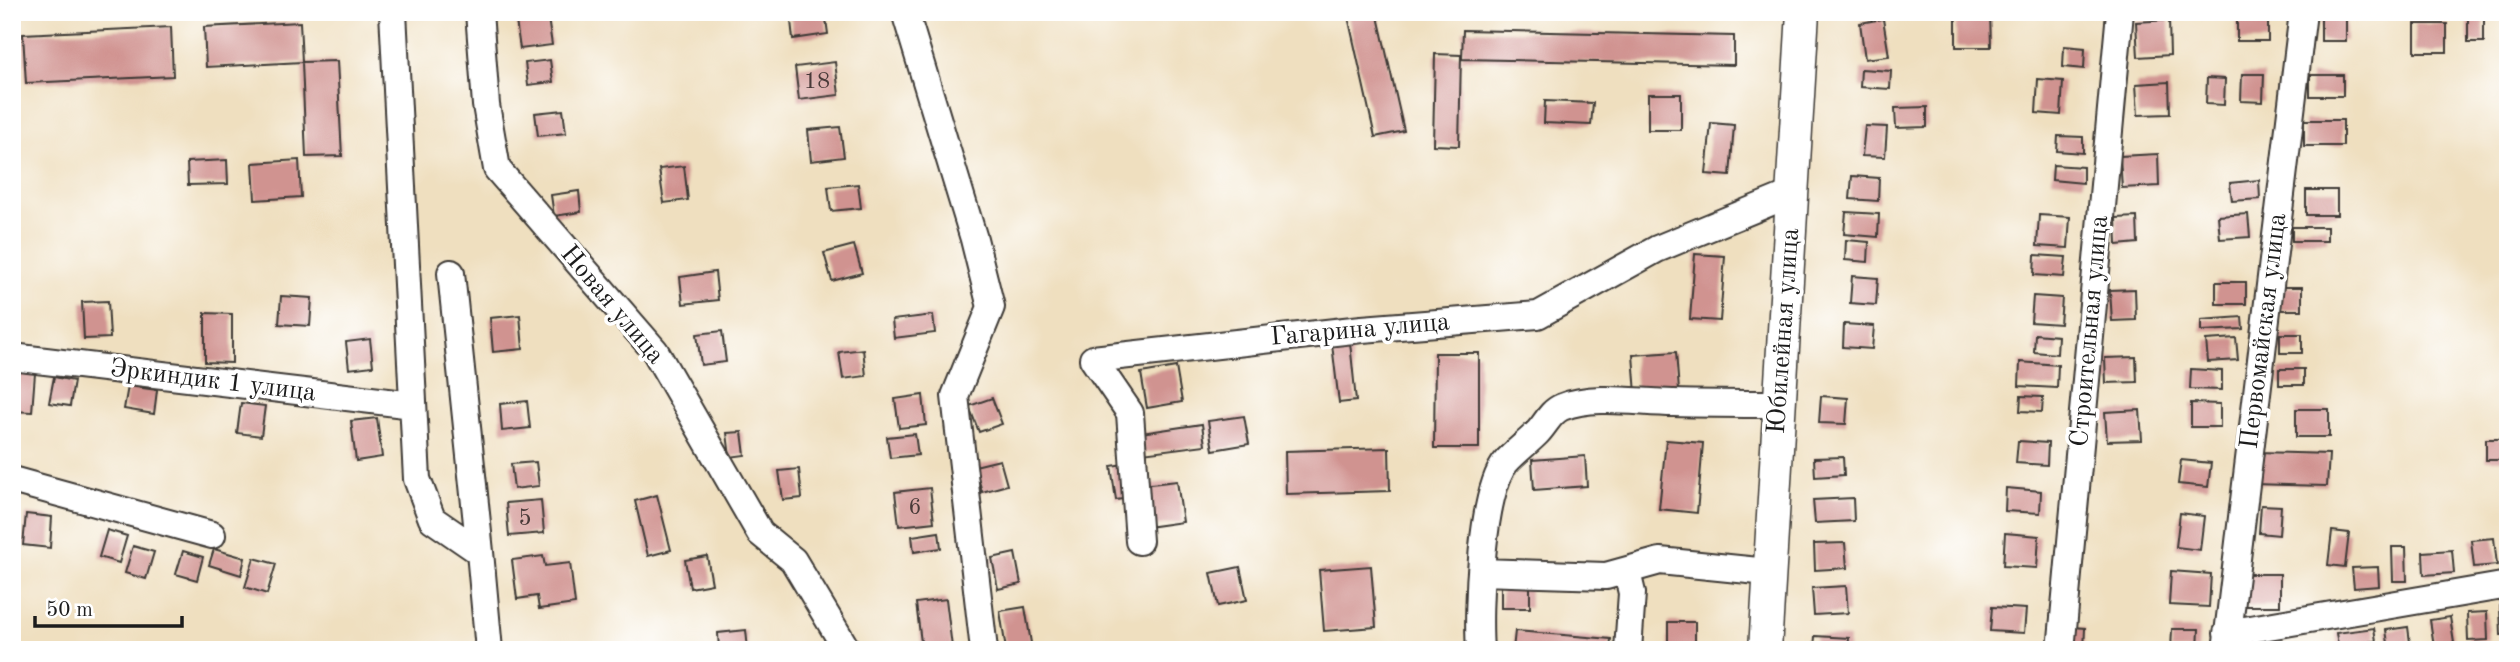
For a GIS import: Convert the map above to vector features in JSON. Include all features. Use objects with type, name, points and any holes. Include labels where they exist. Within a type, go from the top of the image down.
[{"type":"main road","name":"Юбилейная улица","points":[[1765,650],[1803,12]]},
{"type":"street","points":[[393,12],[417,479],[432,519],[480,552]]},
{"type":"street","name":"Новая улица","points":[[479,12],[486,105],[497,169],[655,351],[760,533],[793,560],[847,650]]},
{"type":"street","points":[[905,12],[974,239],[991,307],[956,396],[984,650]]},
{"type":"street","name":"Строительная улица","points":[[2061,650],[2120,12]]},
{"type":"street","name":"Первомайская улица","points":[[2226,641],[2303,12]]},
{"type":"street","name":"Гагарина улица","points":[[1139,541],[1130,413],[1093,359],[1362,328],[1538,316],[1657,249],[1793,193]]},
{"type":"street","points":[[451,273],[489,650]]},
{"type":"street","name":"Эркиндик 1 улица","points":[[12,357],[413,405]]},
{"type":"street","points":[[1480,650],[1481,572],[1489,511],[1499,475],[1505,463],[1561,408],[1609,401],[1779,404]]},
{"type":"street","points":[[12,481],[212,535]]},
{"type":"street","points":[[1481,572],[1606,576],[1660,561],[1768,572]]},
{"type":"street","points":[[1627,572],[1632,593],[1628,650]]},
{"type":"street","points":[[2226,641],[2508,585]]},
{"type":"building","points":[[790,12],[825,12],[828,34],[793,39]]},
{"type":"building","points":[[1347,12],[1377,12],[1404,131],[1375,137]]},
{"type":"building","points":[[1990,12],[1991,47],[1956,47],[1956,13]]},
{"type":"building","points":[[2468,14],[2484,14],[2484,42],[2468,42]]},
{"type":"building","points":[[2321,15],[2346,15],[2346,41],[2321,41]]},
{"type":"building","points":[[2237,17],[2268,17],[2268,41],[2237,41]]},
{"type":"building","points":[[548,18],[552,45],[520,49],[516,21]]},
{"type":"building","points":[[1883,19],[1889,56],[1865,59],[1860,23]]},
{"type":"building","points":[[2169,20],[2170,55],[2138,57],[2136,22]]},
{"type":"building","points":[[300,22],[302,62],[206,67],[204,27]]},
{"type":"building","points":[[2415,24],[2447,24],[2447,52],[2415,52]]},
{"type":"building","points":[[171,27],[173,76],[26,83],[23,34]]},
{"type":"building","points":[[1463,30],[1734,36],[1734,65],[1462,59]]},
{"type":"building","points":[[2064,46],[2085,48],[2084,69],[2063,67]]},
{"type":"building","points":[[1435,54],[1461,55],[1459,146],[1433,145]]},
{"type":"building","points":[[550,60],[553,82],[528,85],[525,63]]},
{"type":"building","points":[[337,61],[342,156],[306,157],[302,62]]},
{"type":"building","points":[[835,62],[839,95],[799,100],[795,67]]},
{"type":"building","points":[[1861,69],[1891,71],[1890,89],[1860,87]]},
{"type":"building","points":[[2242,74],[2264,74],[2263,102],[2241,101]]},
{"type":"building","points":[[2310,75],[2343,75],[2343,96],[2310,96]]},
{"type":"building","points":[[2207,78],[2225,79],[2224,105],[2206,104]]},
{"type":"building","points":[[2038,79],[2063,81],[2061,115],[2036,113]]},
{"type":"building","points":[[2169,82],[2170,114],[2138,115],[2136,84]]},
{"type":"building","points":[[1648,94],[1681,94],[1681,130],[1648,130]]},
{"type":"building","points":[[1545,101],[1593,103],[1591,125],[1544,123]]},
{"type":"building","points":[[1927,107],[1927,127],[1896,128],[1895,108]]},
{"type":"building","points":[[563,110],[566,133],[538,136],[535,113]]},
{"type":"building","points":[[2304,120],[2343,120],[2343,146],[2304,146]]},
{"type":"building","points":[[1711,123],[1734,125],[1730,176],[1706,174]]},
{"type":"building","points":[[1865,126],[1887,127],[1885,157],[1862,156]]},
{"type":"building","points":[[840,127],[844,157],[811,161],[808,130]]},
{"type":"building","points":[[2058,136],[2083,137],[2083,153],[2057,151]]},
{"type":"building","points":[[2158,154],[2159,186],[2122,188],[2120,156]]},
{"type":"building","points":[[227,160],[228,184],[188,185],[187,162]]},
{"type":"building","points":[[299,160],[301,197],[255,200],[253,163]]},
{"type":"building","points":[[2053,165],[2083,167],[2083,183],[2052,180]]},
{"type":"building","points":[[684,166],[688,200],[664,203],[659,169]]},
{"type":"building","points":[[1852,176],[1879,178],[1878,201],[1850,199]]},
{"type":"building","points":[[2259,180],[2260,199],[2232,201],[2230,183]]},
{"type":"building","points":[[858,184],[861,208],[831,211],[828,187]]},
{"type":"building","points":[[2306,190],[2337,190],[2337,215],[2306,215]]},
{"type":"building","points":[[579,191],[581,212],[554,216],[551,195]]},
{"type":"building","points":[[1846,212],[1879,214],[1878,237],[1844,234]]},
{"type":"building","points":[[2248,214],[2250,237],[2220,239],[2218,216]]},
{"type":"building","points":[[2039,215],[2070,217],[2068,248],[2037,246]]},
{"type":"building","points":[[2137,217],[2138,243],[2117,245],[2116,218]]},
{"type":"building","points":[[2292,227],[2327,227],[2327,241],[2292,241]]},
{"type":"building","points":[[1846,240],[1869,242],[1868,262],[1845,260]]},
{"type":"building","points":[[854,245],[862,273],[832,281],[824,253]]},
{"type":"building","points":[[1695,254],[1725,256],[1720,321],[1690,319]]},
{"type":"building","points":[[2035,255],[2066,257],[2064,277],[2034,275]]},
{"type":"building","points":[[715,272],[718,300],[683,304],[680,277]]},
{"type":"building","points":[[1852,276],[1878,278],[1876,305],[1850,303]]},
{"type":"building","points":[[2216,282],[2246,282],[2246,304],[2216,304]]},
{"type":"building","points":[[2280,287],[2302,287],[2302,310],[2280,310]]},
{"type":"building","points":[[2135,289],[2136,320],[2112,321],[2110,290]]},
{"type":"building","points":[[281,296],[312,298],[310,326],[279,324]]},
{"type":"building","points":[[2033,296],[2062,298],[2060,324],[2031,322]]},
{"type":"building","points":[[108,301],[110,338],[84,339],[82,302]]},
{"type":"building","points":[[205,313],[232,314],[232,363],[205,362]]},
{"type":"building","points":[[520,315],[523,349],[493,352],[490,318]]},
{"type":"building","points":[[933,315],[935,333],[894,338],[892,320]]},
{"type":"building","points":[[2242,317],[2243,329],[2201,331],[2201,320]]},
{"type":"building","points":[[1844,324],[1874,326],[1872,349],[1843,347]]},
{"type":"building","points":[[722,331],[726,362],[701,365],[697,334]]},
{"type":"building","points":[[2035,334],[2058,336],[2057,354],[2034,352]]},
{"type":"building","points":[[2280,334],[2302,334],[2302,353],[2280,353]]},
{"type":"building","points":[[2236,338],[2238,360],[2208,362],[2206,340]]},
{"type":"building","points":[[370,339],[373,366],[349,369],[346,342]]},
{"type":"building","points":[[1350,342],[1356,401],[1339,403],[1332,344]]},
{"type":"building","points":[[863,349],[866,376],[843,379],[839,352]]},
{"type":"building","points":[[1676,352],[1679,391],[1636,394],[1633,355]]},
{"type":"building","points":[[1435,353],[1479,353],[1479,448],[1434,448]]},
{"type":"building","points":[[2136,357],[2137,382],[2106,383],[2105,358]]},
{"type":"building","points":[[2020,362],[2058,365],[2057,388],[2019,386]]},
{"type":"building","points":[[1176,367],[1182,402],[1147,408],[1141,373]]},
{"type":"building","points":[[2191,369],[2222,371],[2222,390],[2190,389]]},
{"type":"building","points":[[2279,369],[2304,369],[2304,385],[2279,385]]},
{"type":"building","points":[[12,371],[35,373],[32,412],[12,411]]},
{"type":"building","points":[[54,377],[74,381],[70,406],[49,403]]},
{"type":"building","points":[[128,386],[157,390],[154,414],[124,409]]},
{"type":"building","points":[[923,395],[926,425],[899,428],[895,399]]},
{"type":"building","points":[[1821,396],[1848,398],[1846,424],[1819,423]]},
{"type":"building","points":[[2021,396],[2043,397],[2042,412],[2020,411]]},
{"type":"building","points":[[992,398],[1002,424],[979,432],[969,406]]},
{"type":"building","points":[[527,401],[530,428],[502,431],[500,404]]},
{"type":"building","points":[[241,403],[265,406],[261,436],[237,433]]},
{"type":"building","points":[[2191,403],[2220,404],[2220,427],[2191,427]]},
{"type":"building","points":[[2296,409],[2329,409],[2329,437],[2296,437]]},
{"type":"building","points":[[2140,410],[2142,440],[2107,441],[2105,412]]},
{"type":"building","points":[[1244,416],[1249,444],[1213,450],[1208,421]]},
{"type":"building","points":[[377,418],[382,457],[356,461],[351,421]]},
{"type":"building","points":[[1202,424],[1205,445],[1143,453],[1141,433]]},
{"type":"building","points":[[742,432],[745,455],[730,457],[727,433]]},
{"type":"building","points":[[915,434],[918,455],[890,458],[887,437]]},
{"type":"building","points":[[2486,439],[2508,439],[2508,460],[2486,460]]},
{"type":"building","points":[[1666,440],[1703,443],[1697,513],[1659,509]]},
{"type":"building","points":[[2018,441],[2048,443],[2047,465],[2016,463]]},
{"type":"building","points":[[1389,448],[1390,491],[1286,494],[1285,451]]},
{"type":"building","points":[[2255,452],[2329,454],[2327,486],[2254,484]]},
{"type":"building","points":[[1585,456],[1587,486],[1534,490],[1532,460]]},
{"type":"building","points":[[1843,457],[1844,475],[1815,477],[1814,458]]},
{"type":"building","points":[[1000,460],[1007,485],[982,492],[975,466]]},
{"type":"building","points":[[2181,460],[2211,463],[2208,487],[2178,484]]},
{"type":"building","points":[[536,462],[539,486],[514,489],[511,464]]},
{"type":"building","points":[[1124,464],[1129,498],[1116,500],[1111,466]]},
{"type":"building","points":[[799,469],[802,498],[783,500],[779,471]]},
{"type":"building","points":[[1177,481],[1183,522],[1147,527],[1142,485]]},
{"type":"building","points":[[930,488],[934,522],[899,526],[895,492]]},
{"type":"building","points":[[2006,488],[2041,491],[2040,513],[2005,511]]},
{"type":"building","points":[[657,495],[671,550],[648,556],[635,501]]},
{"type":"building","points":[[1853,498],[1854,521],[1815,523],[1813,500]]},
{"type":"building","points":[[541,500],[544,533],[509,536],[506,503]]},
{"type":"building","points":[[2261,505],[2281,506],[2279,535],[2259,533]]},
{"type":"building","points":[[2180,513],[2204,516],[2200,550],[2176,547]]},
{"type":"building","points":[[26,514],[52,517],[50,548],[23,545]]},
{"type":"building","points":[[107,530],[127,536],[119,563],[99,557]]},
{"type":"building","points":[[2332,531],[2349,533],[2345,567],[2328,565]]},
{"type":"building","points":[[939,532],[941,548],[914,552],[912,536]]},
{"type":"building","points":[[2005,533],[2039,536],[2037,568],[2003,566]]},
{"type":"building","points":[[2494,538],[2497,565],[2474,567],[2471,540]]},
{"type":"building","points":[[1845,543],[1847,568],[1815,570],[1814,544]]},
{"type":"building","points":[[133,546],[154,552],[146,579],[125,573]]},
{"type":"building","points":[[2392,547],[2406,547],[2407,581],[2393,581]]},
{"type":"building","points":[[214,549],[245,558],[241,575],[209,565]]},
{"type":"building","points":[[2452,550],[2454,573],[2424,575],[2423,552]]},
{"type":"building","points":[[183,551],[203,557],[197,580],[176,574]]},
{"type":"building","points":[[1015,553],[1021,584],[998,589],[992,558]]},
{"type":"building","points":[[543,556],[545,566],[570,563],[575,604],[539,609],[537,596],[517,599],[512,560]]},
{"type":"building","points":[[707,556],[712,584],[690,588],[685,560]]},
{"type":"building","points":[[254,558],[276,564],[267,594],[245,587]]},
{"type":"building","points":[[1371,566],[1376,627],[1324,631],[1319,570]]},
{"type":"building","points":[[1240,567],[1247,600],[1218,606],[1211,573]]},
{"type":"building","points":[[2378,567],[2379,586],[2354,588],[2352,568]]},
{"type":"building","points":[[2171,571],[2211,574],[2209,607],[2169,605]]},
{"type":"building","points":[[2243,574],[2280,574],[2280,606],[2243,606]]},
{"type":"building","points":[[1501,586],[1530,586],[1530,608],[1501,608]]},
{"type":"building","points":[[1846,586],[1848,613],[1814,615],[1812,588]]},
{"type":"building","points":[[946,599],[952,647],[922,650],[916,603]]},
{"type":"building","points":[[2500,606],[2508,606],[2508,635],[2501,635]]},
{"type":"building","points":[[1025,607],[1032,649],[1006,650],[1000,611]]},
{"type":"building","points":[[1992,607],[2026,609],[2024,633],[1990,631]]},
{"type":"building","points":[[2487,612],[2488,640],[2468,641],[2467,613]]},
{"type":"building","points":[[2450,617],[2454,643],[2434,646],[2430,620]]},
{"type":"building","points":[[1668,622],[1695,622],[1695,650],[1668,650]]},
{"type":"building","points":[[2072,627],[2085,628],[2084,650],[2071,650]]},
{"type":"building","points":[[2408,627],[2411,650],[2389,650],[2386,630]]},
{"type":"building","points":[[2374,628],[2376,641],[2338,646],[2336,633]]},
{"type":"building","points":[[2172,629],[2199,629],[2198,650],[2171,650]]},
{"type":"building","points":[[746,630],[748,650],[719,650],[718,633]]},
{"type":"building","points":[[1515,631],[1611,639],[1610,650],[1513,650]]},
{"type":"building","points":[[1815,636],[1849,638],[1848,650],[1814,650]]},
{"type":"building","points":[[1406,642],[1463,645],[1463,650],[1406,650]]}]
